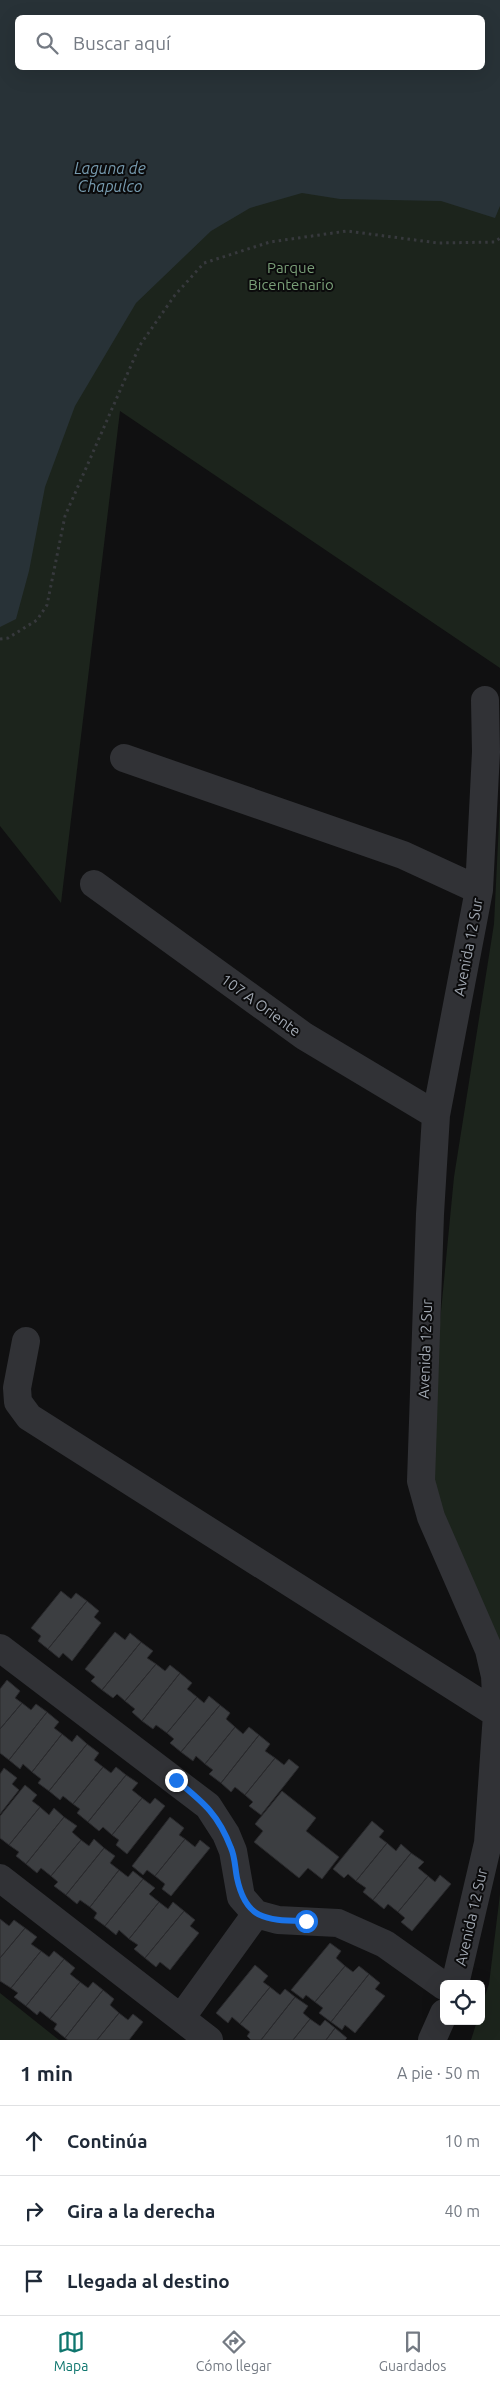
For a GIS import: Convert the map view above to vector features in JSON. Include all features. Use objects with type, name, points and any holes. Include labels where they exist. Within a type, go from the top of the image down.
[{"type":"street","name":"Avenida 12 Sur","points":[[456,1980],[488,1843],[497,1714],[496,1676],[489,1650],[431,1517],[420,1481],[430,1214],[436,1115],[479,890],[486,752],[485,700]]},
{"type":"street","points":[[124,758],[403,855],[479,890]]},
{"type":"street","name":"107 A Oriente","points":[[94,884],[304,1036],[436,1115]]},
{"type":"street","points":[[26,1341],[16,1388],[18,1402],[29,1417],[497,1714]]},
{"type":"street","points":[[0,1648],[208,1806],[226,1834],[233,1851],[241,1897],[256,1914],[278,1920],[338,1923],[385,1944],[440,1983]]},
{"type":"street","points":[[0,1878],[209,2040]]},
{"type":"street","points":[[181,2018],[256,1914]]},
{"type":"street","points":[[432,2040],[440,2022]]},
{"type":"path","points":[[0,639],[8,638],[37,620],[47,605],[65,516],[140,345],[175,295],[204,263],[270,242],[347,231],[438,243],[494,242],[500,238]]},
{"type":"green space","name":"Parque Bicentenario","points":[[0,0],[500,0],[500,668],[120,411],[61,903],[0,826]]},
{"type":"green space","points":[[500,802],[500,1679],[424,1487],[454,1177],[494,924]]},
{"type":"green space","points":[[500,1894],[500,2040],[471,2040],[476,2025],[485,2025],[485,1996],[489,1984]]},
{"type":"green space","points":[[0,1993],[59,2040],[0,2040]]},
{"type":"water","name":"Laguna de Chapulco","points":[[0,0],[500,0],[500,206],[495,218],[441,201],[340,199],[302,193],[250,208],[211,231],[136,303],[75,406],[45,487],[29,571],[16,619],[0,627]]},
{"type":"building","points":[[61,1591],[71,1599],[76,1593],[87,1601],[48,1649],[38,1641],[41,1636],[31,1628]]},
{"type":"building","points":[[87,1601],[99,1611],[94,1617],[101,1623],[72,1661],[63,1653],[59,1658],[48,1649]]},
{"type":"building","points":[[115,1632],[125,1640],[130,1633],[141,1642],[102,1690],[91,1681],[95,1677],[85,1669]]},
{"type":"building","points":[[141,1642],[153,1651],[147,1658],[156,1664],[125,1701],[117,1694],[113,1698],[102,1690]]},
{"type":"building","points":[[156,1664],[165,1671],[170,1665],[180,1673],[142,1721],[132,1712],[135,1709],[125,1701]]},
{"type":"building","points":[[180,1673],[192,1683],[187,1689],[197,1697],[167,1733],[156,1725],[153,1729],[142,1721]]},
{"type":"building","points":[[7,1680],[20,1691],[15,1698],[22,1703],[0,1729],[0,1689]]},
{"type":"building","points":[[209,1696],[220,1705],[181,1752],[170,1743],[174,1739],[167,1733],[197,1697],[204,1703]]},
{"type":"building","points":[[22,1703],[31,1710],[36,1704],[47,1712],[9,1760],[0,1753],[0,1729]]},
{"type":"building","points":[[220,1705],[230,1713],[226,1719],[235,1727],[205,1764],[196,1756],[193,1761],[181,1752]]},
{"type":"building","points":[[47,1712],[59,1722],[54,1728],[62,1734],[32,1772],[23,1764],[20,1769],[9,1760]]},
{"type":"building","points":[[235,1727],[243,1734],[249,1727],[259,1735],[221,1783],[209,1774],[213,1770],[205,1764]]},
{"type":"building","points":[[62,1734],[72,1742],[77,1735],[87,1744],[49,1791],[38,1783],[41,1779],[32,1772]]},
{"type":"building","points":[[259,1735],[270,1744],[265,1751],[275,1758],[245,1795],[235,1787],[231,1792],[221,1783]]},
{"type":"building","points":[[87,1744],[99,1753],[94,1760],[103,1767],[73,1804],[63,1796],[60,1800],[49,1791]]},
{"type":"building","points":[[275,1758],[284,1765],[289,1759],[299,1767],[261,1815],[249,1806],[253,1802],[245,1795]]},
{"type":"building","points":[[103,1767],[111,1773],[116,1767],[126,1775],[88,1822],[77,1813],[80,1809],[73,1804]]},
{"type":"building","points":[[4,1768],[17,1778],[12,1784],[19,1790],[0,1814],[0,1774]]},
{"type":"building","points":[[126,1775],[138,1783],[132,1790],[142,1798],[112,1835],[103,1827],[99,1831],[88,1822]]},
{"type":"building","points":[[25,1785],[37,1795],[32,1801],[40,1807],[9,1845],[0,1838],[0,1816]]},
{"type":"building","points":[[282,1791],[316,1818],[306,1831],[339,1857],[322,1879],[308,1868],[299,1878],[254,1842],[263,1831],[255,1824]]},
{"type":"building","points":[[142,1798],[150,1804],[155,1798],[165,1806],[127,1854],[116,1845],[119,1840],[112,1835]]},
{"type":"building","points":[[40,1807],[49,1815],[54,1808],[64,1817],[26,1864],[16,1856],[19,1852],[9,1845]]},
{"type":"building","points":[[64,1817],[77,1826],[72,1832],[81,1840],[51,1876],[41,1868],[37,1873],[26,1864]]},
{"type":"building","points":[[170,1817],[184,1828],[179,1835],[185,1839],[155,1876],[147,1870],[143,1875],[132,1866]]},
{"type":"building","points":[[372,1821],[384,1831],[379,1837],[387,1843],[356,1881],[348,1874],[344,1878],[333,1869]]},
{"type":"building","points":[[94,1839],[104,1848],[66,1895],[54,1886],[58,1882],[51,1876],[81,1840],[89,1846]]},
{"type":"building","points":[[185,1839],[195,1847],[200,1840],[210,1848],[171,1896],[162,1889],[165,1884],[155,1876]]},
{"type":"building","points":[[387,1843],[396,1851],[401,1844],[411,1853],[373,1900],[363,1892],[366,1888],[356,1881]]},
{"type":"building","points":[[104,1848],[115,1856],[110,1863],[119,1870],[90,1907],[80,1900],[77,1904],[66,1895]]},
{"type":"building","points":[[411,1853],[424,1862],[418,1868],[428,1876],[398,1912],[388,1904],[384,1909],[373,1900]]},
{"type":"building","points":[[119,1870],[128,1877],[133,1871],[143,1879],[105,1926],[94,1918],[97,1913],[90,1907]]},
{"type":"building","points":[[440,1875],[451,1884],[412,1931],[401,1922],[405,1918],[398,1912],[428,1876],[435,1882]]},
{"type":"building","points":[[143,1879],[155,1888],[149,1894],[159,1902],[129,1939],[119,1930],[116,1935],[105,1926]]},
{"type":"building","points":[[159,1902],[168,1909],[173,1902],[184,1911],[145,1958],[134,1949],[138,1945],[129,1939]]},
{"type":"building","points":[[184,1911],[195,1920],[190,1926],[199,1933],[170,1970],[160,1962],[156,1967],[145,1958]]},
{"type":"building","points":[[0,1919],[9,1926],[14,1920],[25,1928],[0,1958]]},
{"type":"building","points":[[25,1928],[37,1937],[31,1944],[41,1951],[11,1988],[0,1981],[0,1958]]},
{"type":"building","points":[[330,1943],[341,1951],[336,1958],[345,1966],[315,2002],[306,1995],[303,1999],[291,1990]]},
{"type":"building","points":[[41,1951],[49,1957],[54,1951],[64,1959],[26,2006],[14,1997],[18,1993],[11,1988]]},
{"type":"building","points":[[64,1959],[75,1968],[70,1974],[80,1982],[50,2019],[40,2011],[37,2015],[26,2006]]},
{"type":"building","points":[[255,1965],[268,1976],[263,1982],[270,1987],[240,2024],[232,2017],[228,2023],[216,2013]]},
{"type":"building","points":[[345,1966],[353,1972],[359,1966],[369,1974],[331,2022],[319,2013],[323,2008],[315,2002]]},
{"type":"building","points":[[369,1974],[380,1983],[375,1989],[385,1996],[355,2033],[345,2025],[342,2030],[331,2022]]},
{"type":"building","points":[[80,1982],[88,1988],[93,1982],[103,1990],[65,2038],[54,2029],[57,2024],[50,2019]]},
{"type":"building","points":[[270,1987],[280,1995],[285,1989],[295,1997],[261,2040],[251,2040],[247,2036],[250,2032],[240,2024]]},
{"type":"building","points":[[103,1990],[114,1999],[110,2005],[119,2013],[97,2040],[68,2040],[65,2038]]},
{"type":"building","points":[[295,1997],[308,2006],[303,2013],[310,2019],[293,2040],[261,2040]]},
{"type":"building","points":[[119,2013],[128,2020],[133,2014],[143,2022],[129,2040],[97,2040]]},
{"type":"building","points":[[310,2019],[320,2026],[325,2020],[335,2028],[326,2040],[293,2040]]},
{"type":"building","points":[[335,2028],[347,2038],[345,2040],[326,2040]]},
{"type":"route","points":[[176,1780],[208,1806],[226,1834],[233,1851],[241,1897],[256,1914],[278,1920],[306,1921]]}]
